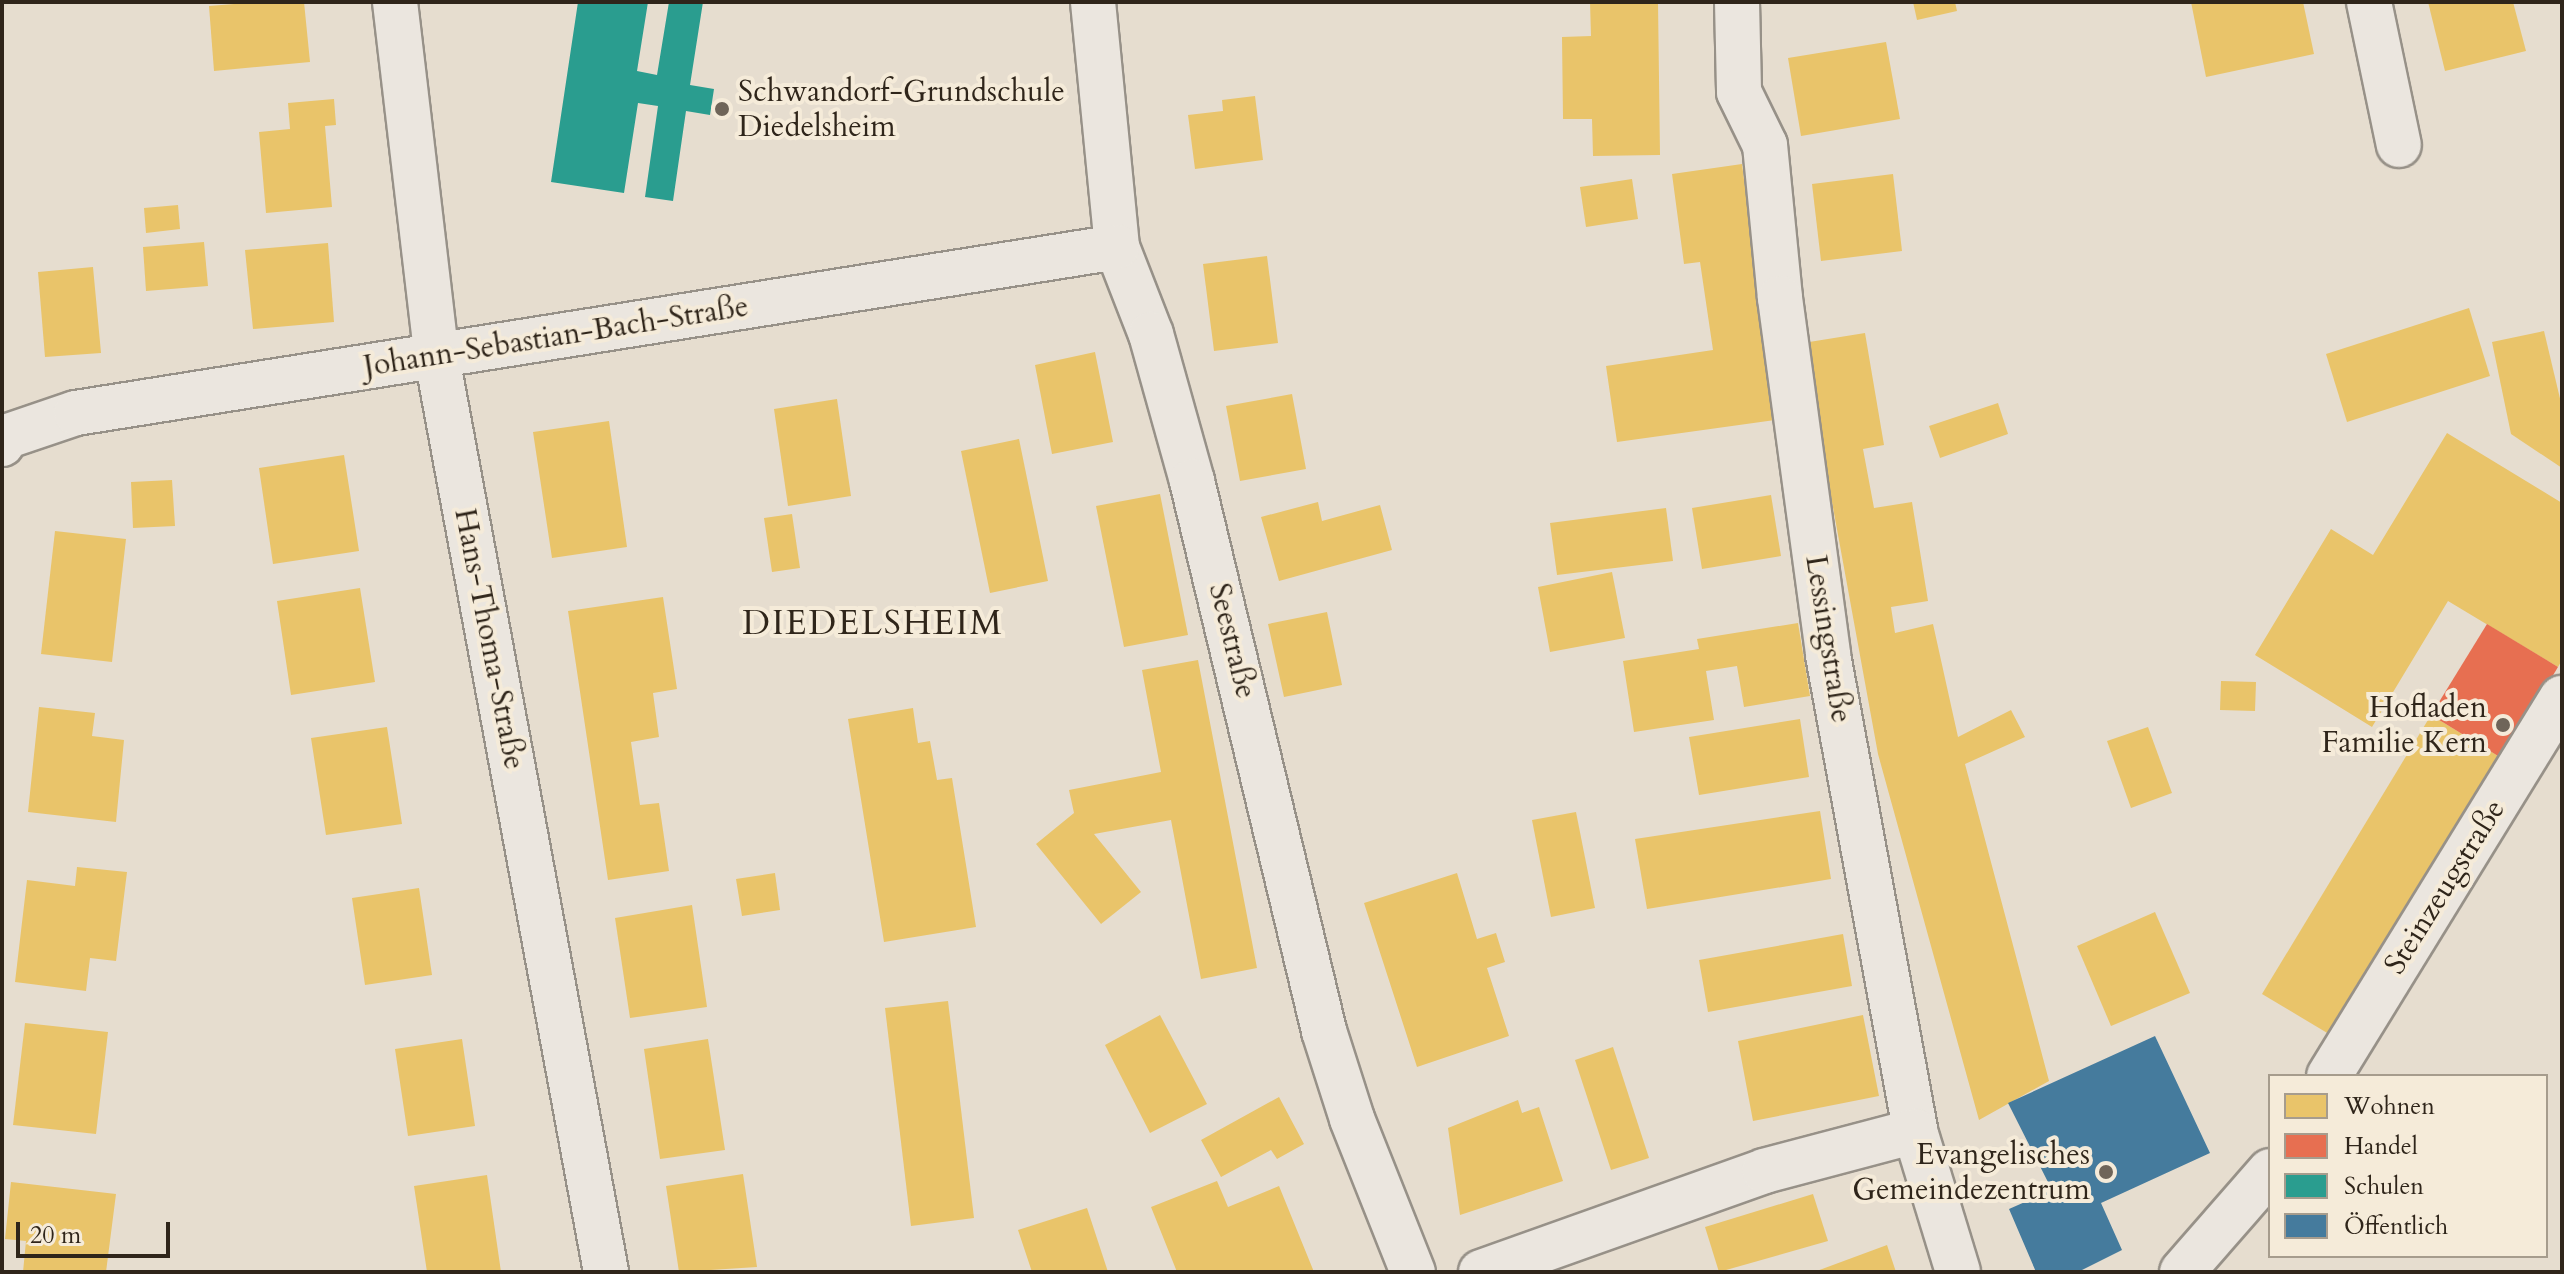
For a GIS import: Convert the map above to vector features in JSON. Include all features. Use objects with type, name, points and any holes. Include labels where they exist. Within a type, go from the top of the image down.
[{"type":"street","name":"Hans-Thoma-Straße","points":[[395,2],[437,358],[606,1272]]},
{"type":"street","name":"Seestraße","points":[[1093,2],[1117,247],[1151,334],[1192,481],[1324,1031],[1352,1119],[1413,1272]]},
{"type":"street","name":"Lessingstraße","points":[[1737,2],[1739,92],[1765,145],[1780,298],[1828,655],[1915,1131],[1958,1272]]},
{"type":"street","points":[[2369,2],[2399,145]]},
{"type":"street","name":"Johann-Sebastian-Bach-Straße","points":[[2,444],[5,437],[76,413],[437,358],[1117,247]]},
{"type":"street","name":"Steinzeugstraße","points":[[2330,1074],[2562,698]]},
{"type":"street","points":[[1481,1272],[1764,1171],[1915,1131]]},
{"type":"street","points":[[2182,1272],[2268,1173]]},
{"type":"building: Wohnen","points":[[304,2],[310,62],[214,71],[209,6]]},
{"type":"building: Wohnen","points":[[1590,2],[1658,2],[1660,155],[1593,156],[1592,119],[1563,119],[1562,37],[1591,36]]},
{"type":"building: Wohnen","points":[[1913,2],[1955,2],[1957,11],[1917,20]]},
{"type":"building: Wohnen","points":[[2191,2],[2303,2],[2314,54],[2206,77]]},
{"type":"building: Wohnen","points":[[2428,2],[2513,2],[2526,51],[2445,71]]},
{"type":"building: Wohnen","points":[[1886,42],[1900,119],[1801,136],[1788,58]]},
{"type":"building: Wohnen","points":[[1255,96],[1263,160],[1195,169],[1188,115],[1223,111],[1222,100]]},
{"type":"building: Wohnen","points":[[334,99],[336,125],[325,126],[332,207],[266,213],[259,132],[290,129],[288,103]]},
{"type":"building: Wohnen","points":[[1742,164],[1775,420],[1617,442],[1606,366],[1713,350],[1700,262],[1684,264],[1672,174]]},
{"type":"building: Wohnen","points":[[1893,174],[1902,251],[1821,261],[1812,184]]},
{"type":"building: Wohnen","points":[[1632,179],[1638,219],[1586,227],[1580,187]]},
{"type":"building: Wohnen","points":[[178,205],[180,229],[146,233],[144,208]]},
{"type":"building: Wohnen","points":[[204,242],[208,286],[146,291],[143,247]]},
{"type":"building: Wohnen","points":[[328,243],[334,322],[253,329],[245,250]]},
{"type":"building: Wohnen","points":[[1267,256],[1278,343],[1214,351],[1203,264]]},
{"type":"building: Wohnen","points":[[93,267],[101,353],[45,357],[38,272]]},
{"type":"building: Wohnen","points":[[2469,308],[2490,376],[2347,422],[2326,354]]},
{"type":"building: Wohnen","points":[[2544,331],[2562,407],[2562,468],[2511,434],[2492,342]]},
{"type":"building: Wohnen","points":[[1865,333],[1884,445],[1863,449],[1874,508],[1912,502],[1928,601],[1891,607],[1895,633],[1933,624],[1958,737],[2011,710],[2025,737],[1965,764],[2049,1081],[1979,1120],[1878,754],[1803,343]]},
{"type":"building: Wohnen","points":[[1095,352],[1113,442],[1052,454],[1035,365]]},
{"type":"building: Wohnen","points":[[1292,394],[1306,469],[1240,481],[1226,406]]},
{"type":"building: Wohnen","points":[[837,399],[851,496],[788,506],[774,409]]},
{"type":"building: Wohnen","points":[[1998,403],[2008,434],[1940,458],[1929,426]]},
{"type":"building: Wohnen","points":[[609,421],[627,547],[552,558],[533,432]]},
{"type":"building: Wohnen","points":[[2447,433],[2562,503],[2562,660],[2558,667],[2448,601],[2372,727],[2255,655],[2331,529],[2373,555]]},
{"type":"building: Wohnen","points":[[1019,439],[1048,581],[990,593],[961,451]]},
{"type":"building: Wohnen","points":[[344,455],[359,551],[273,564],[259,468]]},
{"type":"building: Wohnen","points":[[172,480],[175,526],[133,528],[131,482]]},
{"type":"building: Wohnen","points":[[1160,494],[1188,635],[1124,647],[1096,506]]},
{"type":"building: Wohnen","points":[[1771,495],[1781,556],[1702,569],[1692,508]]},
{"type":"building: Wohnen","points":[[1318,502],[1322,521],[1380,505],[1392,550],[1279,581],[1261,517]]},
{"type":"building: Wohnen","points":[[1666,508],[1673,561],[1557,575],[1550,523]]},
{"type":"building: Wohnen","points":[[792,514],[800,568],[772,572],[764,518]]},
{"type":"building: Wohnen","points":[[55,531],[126,539],[112,662],[41,654]]},
{"type":"building: Wohnen","points":[[1612,572],[1625,638],[1550,652],[1538,587]]},
{"type":"building: Wohnen","points":[[360,588],[375,682],[291,695],[277,601]]},
{"type":"building: Wohnen","points":[[663,597],[677,689],[653,693],[659,737],[631,742],[640,805],[659,803],[669,871],[608,880],[568,611]]},
{"type":"building: Wohnen","points":[[1327,612],[1342,685],[1284,697],[1268,624]]},
{"type":"building: Wohnen","points":[[1798,623],[1810,696],[1744,707],[1737,666],[1706,671],[1714,720],[1634,732],[1623,661],[1699,649],[1697,639]]},
{"type":"building: Wohnen","points":[[1198,660],[1257,968],[1201,979],[1171,820],[1094,834],[1141,892],[1101,924],[1036,844],[1074,813],[1069,790],[1161,772],[1142,670]]},
{"type":"building: Wohnen","points":[[2221,681],[2256,682],[2255,711],[2220,710]]},
{"type":"building: Wohnen","points":[[39,707],[95,713],[92,736],[124,740],[116,822],[28,812]]},
{"type":"building: Wohnen","points":[[913,708],[918,743],[930,741],[937,780],[952,778],[976,927],[884,942],[848,719]]},
{"type":"building: Wohnen","points":[[2431,715],[2503,759],[2334,1037],[2262,994]]},
{"type":"building: Wohnen","points":[[1800,719],[1809,777],[1699,795],[1689,737]]},
{"type":"building: Wohnen","points":[[387,727],[402,824],[326,835],[311,738]]},
{"type":"building: Wohnen","points":[[2148,727],[2172,793],[2131,808],[2107,741]]},
{"type":"building: Wohnen","points":[[1820,811],[1831,879],[1647,909],[1635,839]]},
{"type":"building: Wohnen","points":[[1576,812],[1595,908],[1551,917],[1532,820]]},
{"type":"building: Wohnen","points":[[77,867],[127,872],[116,961],[90,958],[86,991],[15,982],[27,880],[75,886]]},
{"type":"building: Wohnen","points":[[775,873],[780,910],[742,916],[736,879]]},
{"type":"building: Wohnen","points":[[1457,873],[1477,939],[1496,933],[1505,962],[1487,968],[1509,1036],[1417,1067],[1364,903]]},
{"type":"building: Wohnen","points":[[419,888],[432,975],[365,985],[352,898]]},
{"type":"building: Wohnen","points":[[692,905],[707,1007],[630,1018],[615,918]]},
{"type":"building: Wohnen","points":[[2155,912],[2190,993],[2111,1026],[2077,946]]},
{"type":"building: Wohnen","points":[[1843,934],[1852,986],[1708,1012],[1699,960]]},
{"type":"building: Wohnen","points":[[948,1001],[974,1218],[911,1226],[885,1008]]},
{"type":"building: Wohnen","points":[[1160,1015],[1207,1104],[1150,1133],[1105,1045]]},
{"type":"building: Wohnen","points":[[1863,1015],[1879,1096],[1753,1121],[1738,1041]]},
{"type":"building: Wohnen","points":[[25,1023],[108,1032],[96,1134],[13,1125]]},
{"type":"building: Wohnen","points":[[462,1039],[475,1126],[408,1136],[395,1049]]},
{"type":"building: Wohnen","points":[[708,1039],[725,1150],[660,1159],[644,1049]]},
{"type":"building: Wohnen","points":[[1613,1047],[1649,1158],[1611,1170],[1575,1060]]},
{"type":"building: Wohnen","points":[[1279,1097],[1304,1144],[1277,1159],[1271,1150],[1221,1177],[1201,1140]]},
{"type":"building: Wohnen","points":[[1518,1100],[1522,1113],[1539,1107],[1563,1181],[1460,1215],[1448,1128]]},
{"type":"building: Wohnen","points":[[743,1174],[757,1267],[679,1272],[666,1186]]},
{"type":"building: Wohnen","points":[[487,1175],[501,1272],[427,1272],[414,1186]]},
{"type":"building: Wohnen","points":[[1217,1181],[1228,1207],[1279,1186],[1314,1272],[1177,1272],[1151,1207]]},
{"type":"building: Wohnen","points":[[11,1182],[116,1194],[106,1272],[23,1272],[26,1241],[5,1239]]},
{"type":"building: Wohnen","points":[[1813,1194],[1828,1241],[1719,1272],[1705,1227]]},
{"type":"building: Wohnen","points":[[1087,1208],[1108,1272],[1032,1272],[1018,1230]]},
{"type":"building: Wohnen","points":[[1887,1245],[1896,1272],[1814,1272]]},
{"type":"building: Handel","points":[[2487,624],[2558,667],[2503,759],[2431,715]]},
{"type":"building: Schulen","points":[[578,2],[648,2],[637,71],[657,75],[669,2],[703,2],[690,85],[714,89],[710,115],[686,111],[673,201],[645,197],[658,106],[638,103],[624,193],[551,182]]},
{"type":"building: Öffentlich","name":"Evangelisches Gemeindezentrum","points":[[2155,1036],[2210,1153],[2101,1203],[2122,1250],[2078,1272],[2036,1272],[2009,1209],[2052,1190],[2008,1103]]},
{"type":"place","name":"Schwandorf-Grundschule Diedelsheim","points":[[722,109]]},
{"type":"place","name":"Hofladen Familie Kern","points":[[2503,725]]},
{"type":"place","name":"Evangelisches Gemeindezentrum","points":[[2106,1172]]},
{"type":"district","name":"DIEDELSHEIM","points":[[873,624]]}]
